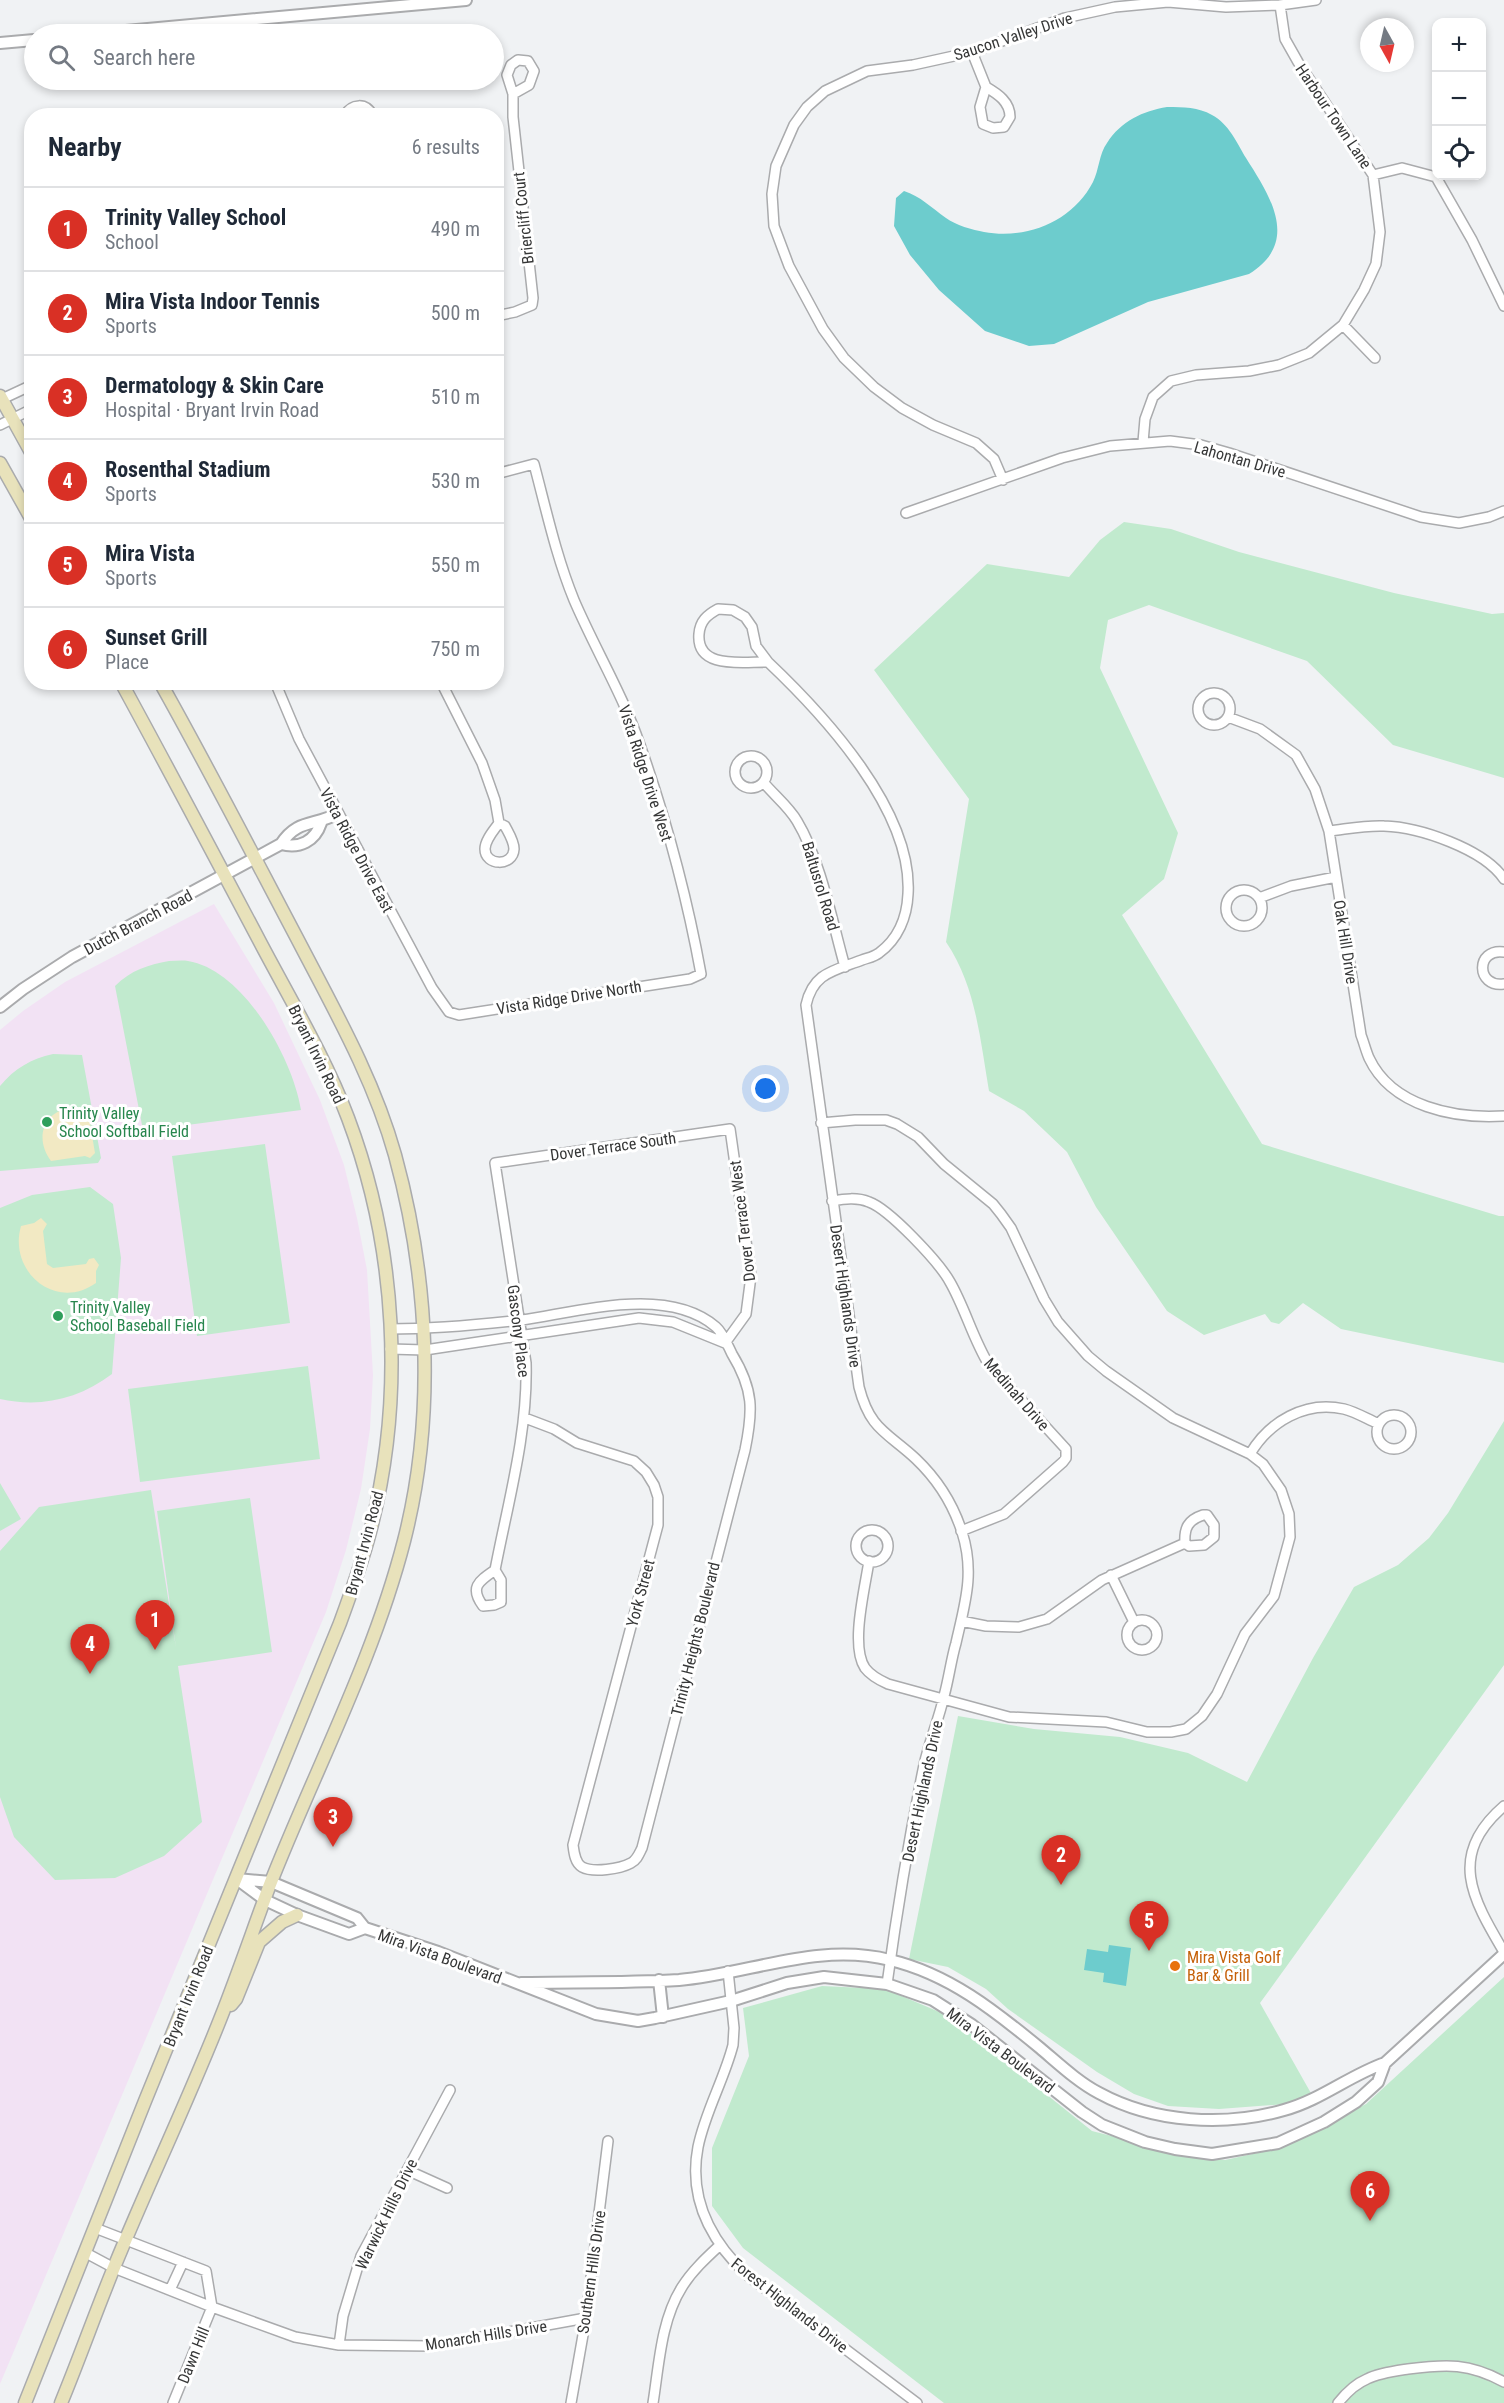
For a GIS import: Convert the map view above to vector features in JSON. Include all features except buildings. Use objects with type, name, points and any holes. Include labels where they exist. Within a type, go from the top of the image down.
[{"type":"main road","points":[[0,398],[24,440]]},
{"type":"main road","points":[[0,462],[24,506]]},
{"type":"main road","name":"Bryant Irvin Road","points":[[26,2403],[340,1623],[360,1569],[379,1490],[388,1431],[391,1378],[385,1267],[375,1212],[347,1117],[325,1066],[125,690]]},
{"type":"main road","name":"Bryant Irvin Road","points":[[61,2403],[114,2268],[221,2018],[271,1882],[372,1641],[403,1543],[414,1495],[425,1350],[416,1256],[396,1158],[379,1103],[361,1063],[255,858],[164,690]]},
{"type":"main road","points":[[221,2018],[236,1999],[259,1942],[282,1922],[297,1915]]},
{"type":"street","points":[[203,24],[466,0]]},
{"type":"street","name":"Saucon Valley Drive","points":[[1003,480],[994,459],[976,443],[933,425],[902,408],[874,387],[844,358],[823,329],[789,266],[774,226],[772,194],[776,166],[794,125],[807,106],[825,91],[867,71],[914,65],[972,52],[1065,18],[1115,7],[1168,2],[1226,7],[1280,5],[1316,0]]},
{"type":"street","name":"Harbour Town Lane","points":[[1143,442],[1145,419],[1153,397],[1171,381],[1196,375],[1249,371],[1279,365],[1309,353],[1342,325],[1364,290],[1376,264],[1380,232],[1373,175],[1289,47],[1285,39],[1280,5]]},
{"type":"street","points":[[0,43],[24,41]]},
{"type":"street","points":[[972,52],[986,87]]},
{"type":"street","name":"Briercliff Court","points":[[504,314],[532,305],[533,298],[513,117],[513,94]]},
{"type":"street","points":[[353,108],[360,105],[367,108]]},
{"type":"street","points":[[1373,175],[1402,168],[1436,177],[1472,240],[1504,306]]},
{"type":"street","points":[[1342,325],[1375,358]]},
{"type":"street","points":[[0,398],[24,388]]},
{"type":"street","points":[[0,425],[24,413]]},
{"type":"street","name":"Lahontan Drive","points":[[906,513],[1068,457],[1110,446],[1170,441],[1201,445],[1421,517],[1459,522],[1489,517],[1504,511]]},
{"type":"street","name":"Vista Ridge Drive West","points":[[504,472],[534,464],[574,600],[620,694],[644,756],[692,927],[701,974],[690,979]]},
{"type":"street","name":"Desert Highlands Drive","points":[[768,662],[727,663],[712,660],[703,651],[698,636],[706,615],[718,609],[733,610],[745,617],[752,627],[756,646],[768,662],[804,696],[836,732],[882,802],[898,832],[907,860],[907,906],[901,925],[892,941],[877,954],[816,980],[809,992],[806,1005],[832,1200],[863,1404],[875,1425],[916,1459],[935,1479],[962,1531],[969,1571],[968,1590],[944,1698],[925,1763],[894,1932],[887,1984]]},
{"type":"street","name":"Vista Ridge Drive East","points":[[279,690],[299,739],[337,814],[432,988],[449,1012]]},
{"type":"street","points":[[445,690],[482,763],[495,800],[499,823]]},
{"type":"street","name":"Oak Hill Drive","points":[[1228,717],[1260,729],[1296,755],[1315,789],[1329,831],[1361,1035],[1369,1059],[1392,1088],[1435,1110],[1465,1117],[1504,1116]]},
{"type":"street","name":"Baltusrol Road","points":[[764,783],[796,819],[805,835],[814,857],[845,967]]},
{"type":"street","name":"Dutch Branch Road","points":[[0,1007],[72,957],[281,844],[297,826],[309,822],[321,823],[337,814]]},
{"type":"street","name":"Dutch Branch Road","points":[[281,844],[289,846],[306,843],[318,831],[321,823]]},
{"type":"street","points":[[1329,831],[1384,826],[1408,829],[1474,852],[1504,879]]},
{"type":"street","points":[[1259,898],[1290,886],[1336,877]]},
{"type":"street","points":[[1238,891],[1250,891],[1259,898],[1262,909],[1255,923],[1244,927],[1230,919],[1227,914],[1227,903],[1233,894],[1238,891]]},
{"type":"street","points":[[1503,949],[1487,956],[1482,966],[1489,981],[1499,985],[1504,984]]},
{"type":"street","name":"Vista Ridge Drive North","points":[[449,1012],[459,1015],[690,979]]},
{"type":"street","points":[[822,1123],[886,1120],[918,1137],[944,1164],[993,1204],[1001,1214],[1011,1228],[1053,1314],[1088,1356],[1173,1418],[1250,1454],[1271,1474],[1286,1502],[1290,1525],[1289,1544],[1274,1596],[1245,1634],[1217,1694],[1202,1716],[1186,1728],[1171,1732],[1147,1732],[1106,1722],[1009,1717],[888,1684],[878,1679],[864,1667],[858,1647],[869,1562]]},
{"type":"street","name":"Dover Terrace South","points":[[495,1163],[730,1129]]},
{"type":"street","name":"Dover Terrace West","points":[[725,1343],[746,1314],[751,1276],[730,1129]]},
{"type":"street","name":"Gascony Place","points":[[495,1163],[525,1363],[525,1418],[495,1570]]},
{"type":"street","name":"Medinah Drive","points":[[832,1200],[860,1199],[879,1206],[920,1245],[951,1284],[989,1365],[1066,1449],[1066,1458],[1063,1462],[1004,1514],[962,1531]]},
{"type":"street","name":"Trinity Heights Boulevard","points":[[390,1329],[423,1329],[519,1320],[650,1303],[688,1311],[718,1328],[742,1370],[748,1387],[751,1420],[642,1848],[637,1858],[630,1864],[592,1870],[582,1867],[577,1862],[573,1845]]},
{"type":"street","points":[[390,1350],[425,1350],[647,1318],[673,1322],[725,1343]]},
{"type":"street","points":[[1250,1454],[1273,1425],[1298,1412],[1310,1409],[1321,1407],[1347,1410],[1379,1424]]},
{"type":"street","name":"York Street","points":[[525,1418],[554,1429],[578,1443],[634,1461],[646,1472],[658,1497],[658,1525],[573,1845]]},
{"type":"street","points":[[961,1621],[1001,1627],[1033,1624],[1047,1619],[1111,1575],[1185,1543]]},
{"type":"street","points":[[1111,1575],[1134,1622]]},
{"type":"street","points":[[1504,1806],[1494,1814],[1480,1833],[1469,1860],[1472,1887],[1479,1910],[1504,1953]]},
{"type":"street","name":"Mira Vista Boulevard","points":[[237,1879],[271,1882],[357,1918],[365,1928],[438,1952],[596,2014],[638,2021],[731,2001],[787,1983],[824,1977],[887,1984],[933,2000],[972,2025],[1082,2112],[1102,2125],[1145,2142],[1175,2149],[1212,2154],[1278,2143],[1324,2122],[1356,2102],[1378,2082],[1385,2063]]},
{"type":"street","name":"Mira Vista Boulevard","points":[[237,1879],[265,1900],[297,1915],[349,1934],[365,1928]]},
{"type":"street","name":"Mira Vista Boulevard","points":[[515,1983],[680,1980],[778,1960],[816,1956],[846,1955],[891,1960],[930,1972],[978,1999],[1099,2093],[1123,2104],[1147,2111],[1221,2121],[1285,2110],[1319,2096],[1367,2069],[1385,2063],[1504,1953]]},
{"type":"street","name":"Forest Highlands Drive","points":[[728,1971],[733,2045],[698,2148],[697,2180],[701,2206],[707,2224],[726,2255],[747,2275],[917,2403]]},
{"type":"street","points":[[659,1980],[663,2017]]},
{"type":"street","name":"Warwick Hills Drive","points":[[339,2345],[343,2316],[361,2256],[450,2090]]},
{"type":"street","name":"Southern Hills Drive","points":[[572,2403],[586,2318],[608,2141]]},
{"type":"street","points":[[407,2170],[447,2188]]},
{"type":"street","points":[[95,2228],[206,2271],[212,2307]]},
{"type":"street","points":[[653,2403],[664,2336],[681,2288],[698,2266],[719,2246]]},
{"type":"street","name":"Monarch Hills Drive","points":[[86,2253],[114,2268],[212,2307],[295,2337],[339,2345],[431,2346],[586,2318]]},
{"type":"street","points":[[170,2290],[183,2262]]},
{"type":"street","name":"Dawn Hill","points":[[173,2403],[212,2307]]},
{"type":"street","points":[[1338,2403],[1347,2393],[1368,2378],[1434,2366],[1463,2367],[1488,2373],[1504,2382]]},
{"type":"shaded area","points":[[214,904],[274,1003],[320,1100],[344,1165],[367,1270],[373,1375],[370,1429],[361,1489],[346,1550],[326,1612],[0,2384],[0,1030],[65,982]]},
{"type":"green space","points":[[1124,522],[1171,529],[1239,552],[1394,593],[1492,614],[1504,613],[1504,778],[1393,745],[1307,661],[1149,605],[1108,620],[1100,668],[1178,833],[1164,879],[1122,915],[1262,1144],[1504,1216],[1504,1363],[1341,1329],[1303,1303],[1279,1324],[1271,1322],[1265,1314],[1204,1335],[1167,1311],[1096,1207],[1067,1152],[1024,1111],[989,1091],[970,995],[956,959],[946,942],[969,799],[874,670],[987,564],[1069,577],[1100,540]]},
{"type":"green space","points":[[169,961],[188,961],[209,968],[228,981],[246,999],[263,1020],[288,1066],[301,1110],[149,1130],[142,1125],[115,986],[140,969]]},
{"type":"green space","name":"Trinity Valley School Softball Field","points":[[53,1054],[82,1055],[101,1158],[98,1163],[0,1171],[0,1086],[24,1065]]},
{"type":"green space","points":[[265,1144],[290,1323],[197,1336],[172,1156]]},
{"type":"green space","name":"Trinity Valley School Baseball Field","points":[[90,1187],[113,1204],[121,1258],[112,1374],[86,1390],[59,1399],[45,1402],[15,1402],[0,1399],[0,1208],[32,1195]]},
{"type":"green space","points":[[308,1366],[320,1459],[140,1482],[128,1389]]},
{"type":"green space","points":[[1504,1421],[1504,1665],[1260,2003],[1312,2095],[1286,2104],[1219,2109],[1168,2106],[1134,2094],[1097,2072],[1008,2009],[986,1989],[948,1967],[909,1959],[958,1716],[1034,1729],[1120,1737],[1188,1753],[1247,1782],[1354,1587],[1398,1565],[1429,1538],[1448,1513]]},
{"type":"green space","points":[[0,1483],[21,1519],[0,1531]]},
{"type":"green space","points":[[151,1490],[176,1648],[157,1511],[250,1498],[272,1652],[178,1666],[202,1822],[164,1856],[115,1878],[55,1880],[14,1837],[0,1797],[0,1551],[39,1507]]},
{"type":"green space","points":[[1504,1977],[1504,2403],[944,2403],[743,2248],[712,2206],[712,2148],[749,2056],[743,2008],[822,1986],[885,1989],[949,2016],[1092,2131],[1186,2155],[1225,2160],[1275,2149],[1366,2104]]},
{"type":"sand","points":[[69,1108],[88,1112],[95,1153],[90,1158],[85,1156],[51,1161],[43,1145],[44,1128],[53,1115]]},
{"type":"sand","points":[[41,1218],[47,1224],[43,1231],[47,1264],[53,1268],[86,1264],[89,1259],[94,1258],[99,1265],[96,1271],[96,1283],[80,1291],[65,1293],[51,1290],[38,1282],[28,1271],[21,1258],[19,1243],[21,1226],[34,1223]]},
{"type":"water","points":[[1167,107],[1185,107],[1207,112],[1223,123],[1264,188],[1276,218],[1277,233],[1274,248],[1265,261],[1249,274],[1148,302],[1054,344],[1029,346],[985,331],[939,290],[910,255],[894,226],[896,198],[904,191],[921,199],[950,221],[980,231],[1000,234],[1016,233],[1047,225],[1074,207],[1084,196],[1093,182],[1104,147],[1119,129],[1141,114]]},
{"type":"water","points":[[1109,1945],[1131,1948],[1126,1986],[1103,1982],[1104,1973],[1084,1970],[1087,1949],[1108,1952]]},
{"type":"place","name":"Trinity Valley School Softball Field","points":[[47,1122]]},
{"type":"place","name":"Trinity Valley School Baseball Field","points":[[58,1316]]},
{"type":"place","name":"Trinity Valley School","points":[[155,1650]]},
{"type":"place","name":"Rosenthal Stadium","points":[[90,1674]]},
{"type":"place","name":"Dermatology & Skin Care","points":[[333,1847]]},
{"type":"place","name":"Mira Vista Indoor Tennis","points":[[1061,1885]]},
{"type":"place","name":"Mira Vista","points":[[1149,1951]]},
{"type":"place","name":"Mira Vista Golf Bar & Grill","points":[[1175,1966]]},
{"type":"place","name":"Sunset Grill","points":[[1370,2221]]}]
